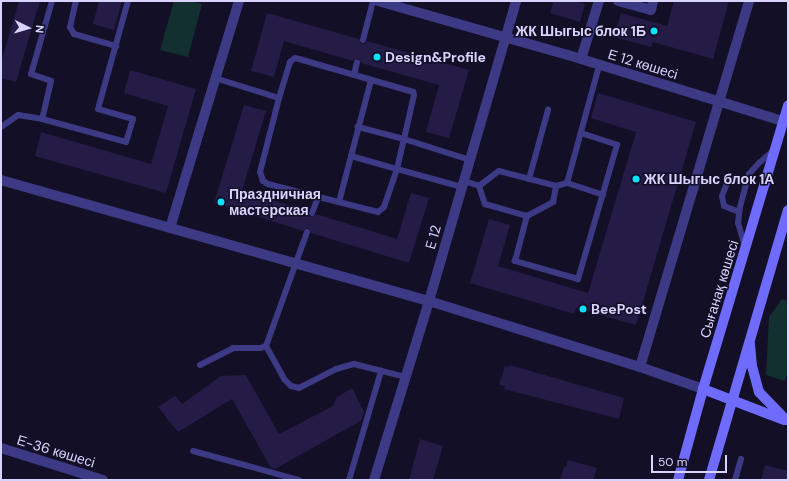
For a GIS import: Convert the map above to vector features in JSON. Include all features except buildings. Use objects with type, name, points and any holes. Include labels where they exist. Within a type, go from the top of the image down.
[{"type":"main road","name":"Сығанақ көшесі","points":[[678,480],[703,389],[788,105]]},
{"type":"main road","points":[[709,480],[788,210]]},
{"type":"main road","points":[[750,337],[752,366],[759,392],[787,421]]},
{"type":"main road","points":[[703,389],[787,421]]},
{"type":"street","points":[[170,228],[238,1]]},
{"type":"street","name":"Е 12 көшесі","points":[[378,1],[581,59],[599,66],[783,121]]},
{"type":"street","name":"E 12","points":[[374,480],[429,301],[516,1]]},
{"type":"street","points":[[581,59],[599,1]]},
{"type":"street","points":[[618,1],[651,10],[653,1]]},
{"type":"street","points":[[640,366],[749,1]]},
{"type":"street","points":[[1,180],[429,301],[640,366],[703,389]]},
{"type":"street","name":"Е-36 көшесі","points":[[1,448],[97,479]]},
{"type":"lane","points":[[42,119],[51,81],[31,74],[52,1]]},
{"type":"lane","points":[[76,1],[70,26],[74,34],[116,46]]},
{"type":"lane","points":[[1,127],[18,115],[42,119],[126,142],[133,119],[98,109],[128,1]]},
{"type":"lane","points":[[363,40],[373,1]]},
{"type":"lane","points":[[295,58],[354,75],[411,91],[414,94],[397,169],[381,211],[378,212],[268,184],[261,177],[260,172],[290,62],[295,58]]},
{"type":"lane","points":[[354,75],[357,62]]},
{"type":"lane","points":[[567,184],[599,66]]},
{"type":"lane","points":[[215,78],[279,98]]},
{"type":"lane","points":[[339,202],[371,80]]},
{"type":"lane","points":[[529,179],[548,110]]},
{"type":"lane","points":[[358,127],[404,139],[470,160]]},
{"type":"lane","points":[[527,216],[515,262],[578,279],[617,144],[581,133]]},
{"type":"lane","points":[[745,249],[738,223],[739,212],[749,174],[758,163],[775,150]]},
{"type":"lane","points":[[351,156],[397,169],[463,184],[479,186],[499,171],[556,186],[567,184],[603,195]]},
{"type":"lane","points":[[739,212],[724,206],[722,196],[728,180],[733,178],[747,181]]},
{"type":"lane","points":[[479,186],[485,204],[527,216],[553,202],[556,186]]},
{"type":"lane","points":[[312,213],[318,197]]},
{"type":"lane","points":[[307,232],[266,346],[284,379],[291,386],[299,388],[345,366],[354,364],[406,377]]},
{"type":"lane","points":[[200,365],[233,348],[260,348],[266,346]]},
{"type":"lane","points":[[349,480],[381,371]]},
{"type":"lane","points":[[193,451],[299,480]]},
{"type":"lane","points":[[735,480],[741,459]]},
{"type":"green space","points":[[174,1],[190,1],[202,4],[188,57],[160,50]]},
{"type":"green space","points":[[782,299],[788,301],[788,372],[785,381],[766,375],[769,317]]},
{"type":"place","name":"ЖК Шыгыс блок 1Б","points":[[654,31]]},
{"type":"place","name":"Design&Profile","points":[[377,57]]},
{"type":"place","name":"ЖК Шыгыс блок 1А","points":[[636,179]]},
{"type":"place","name":"Праздничная мастерская","points":[[221,202]]},
{"type":"place","name":"BeePost","points":[[583,309]]}]
